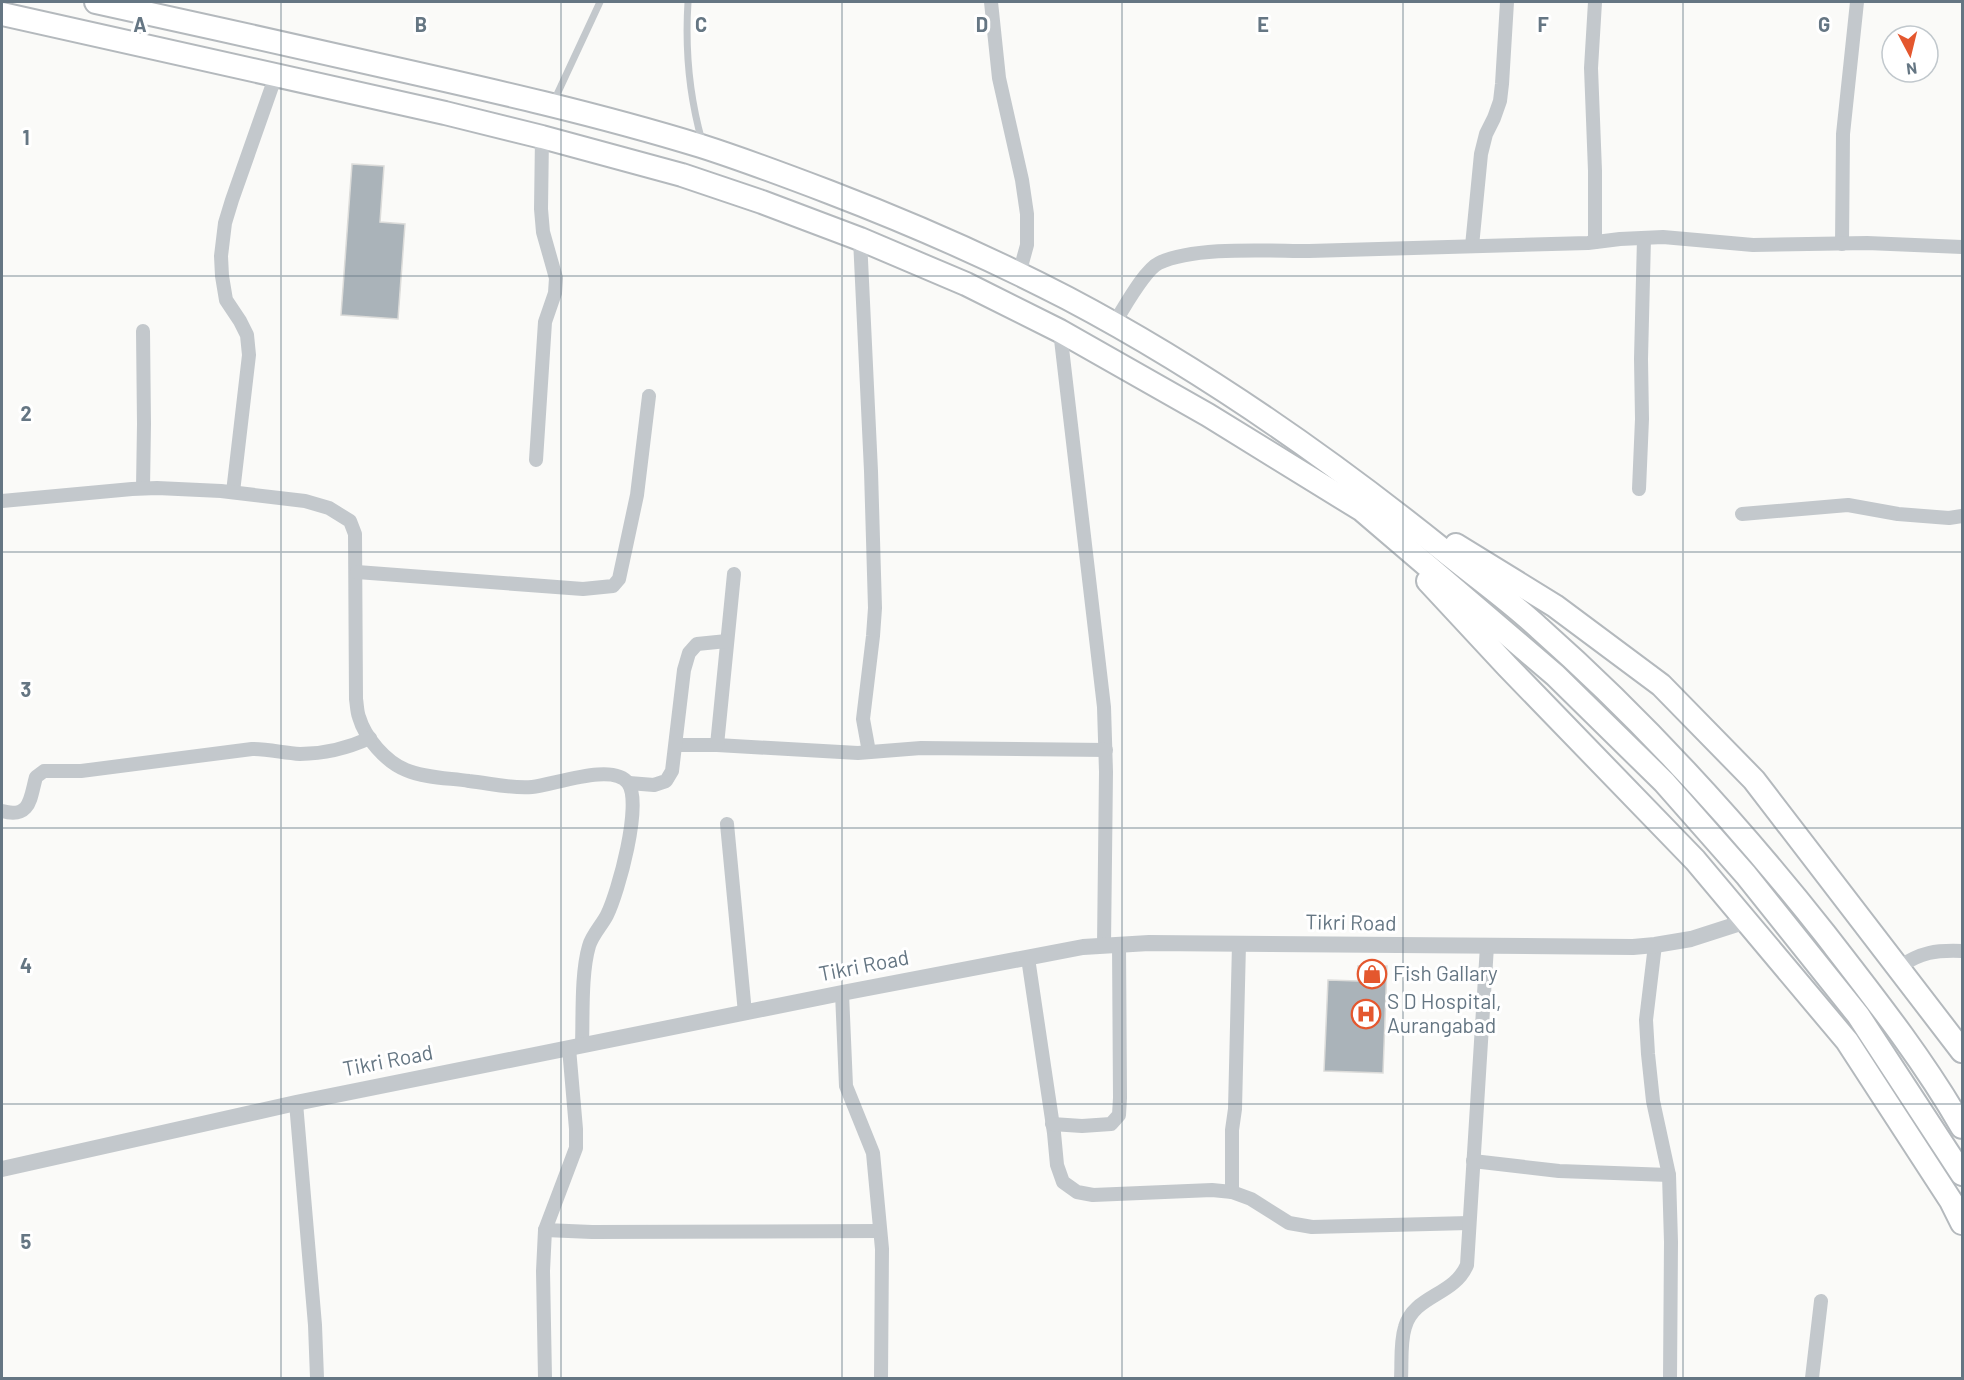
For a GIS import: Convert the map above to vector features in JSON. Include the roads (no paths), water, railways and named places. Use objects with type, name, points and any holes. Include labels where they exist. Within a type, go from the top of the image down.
[{"type":"highway","points":[[96,2],[552,105],[703,147],[879,212],[1019,274],[1072,301],[1163,353],[1226,393],[1366,501],[1536,625],[1658,742],[1739,829],[1796,898],[1907,1044],[1962,1127]]},
{"type":"highway","points":[[2,14],[542,137],[682,175],[860,239],[966,284],[1060,331],[1555,606],[1660,685],[1754,780],[1962,1051]]},
{"type":"highway","points":[[1366,501],[1507,666],[1695,860],[1847,1041],[1951,1201],[1962,1223]]},
{"type":"highway","points":[[1366,501],[1555,675],[1664,782],[1746,875],[1858,1015],[1962,1174]]},
{"type":"street","points":[[991,2],[999,78],[1022,180],[1027,214],[1027,245],[1019,274]]},
{"type":"street","points":[[1472,246],[1481,154],[1486,134],[1500,101],[1507,2]]},
{"type":"street","points":[[1595,2],[1591,68],[1595,242]]},
{"type":"street","points":[[1842,244],[1844,134],[1857,2]]},
{"type":"street","points":[[233,492],[249,355],[246,335],[226,300],[221,256],[225,223],[276,75]]},
{"type":"street","points":[[536,460],[545,322],[555,293],[556,278],[543,232],[542,137]]},
{"type":"street","points":[[1113,325],[1147,274],[1157,264],[1174,258],[1202,254],[1266,250],[1595,242],[1663,237],[1753,245],[1867,243],[1962,247]]},
{"type":"street","points":[[1639,489],[1644,238]]},
{"type":"street","points":[[860,239],[871,460],[874,608],[863,719],[869,752]]},
{"type":"street","points":[[143,331],[143,489]]},
{"type":"street","points":[[1052,1124],[1082,1126],[1111,1124],[1119,1115],[1104,707],[1060,331]]},
{"type":"street","points":[[357,572],[583,589],[613,586],[618,579],[632,522],[649,396]]},
{"type":"street","points":[[2,501],[143,489],[233,492],[305,501],[328,508],[351,521],[355,534],[357,572],[356,699],[359,718],[370,738],[395,765],[408,771],[428,775],[529,787],[549,785],[588,775],[607,774],[620,776],[629,783],[654,785],[666,781],[672,771],[684,670],[689,653],[697,644],[727,641]]},
{"type":"street","points":[[1742,514],[1848,505],[1898,514],[1949,518],[1962,516]]},
{"type":"street","points":[[717,745],[734,574]]},
{"type":"street","points":[[2,811],[19,812],[27,807],[32,799],[36,777],[44,771],[81,771],[252,749],[300,754],[347,748],[370,738]]},
{"type":"street","points":[[676,745],[717,745],[832,752],[921,748],[1106,750]]},
{"type":"street","points":[[545,1378],[543,1271],[545,1230],[576,1148],[575,1047],[586,958],[589,943],[607,915],[615,897],[626,857],[631,835],[632,794],[629,783]]},
{"type":"street","points":[[727,824],[745,1013]]},
{"type":"street","name":"Tikri Road","points":[[2,1168],[296,1103],[1083,947],[1149,943],[1600,947],[1654,945],[1691,939],[1747,921]]},
{"type":"street","points":[[1232,1192],[1239,944]]},
{"type":"street","points":[[1654,945],[1646,1020],[1653,1101],[1669,1175],[1670,1378]]},
{"type":"street","points":[[1401,1378],[1405,1326],[1410,1314],[1425,1301],[1456,1283],[1463,1275],[1467,1265],[1486,946]]},
{"type":"street","points":[[1899,967],[1927,952],[1962,951]]},
{"type":"street","points":[[1028,958],[1057,1165],[1063,1182],[1077,1192],[1093,1195],[1212,1190],[1232,1192],[1251,1199],[1290,1223],[1312,1227],[1469,1223]]},
{"type":"street","points":[[842,993],[846,1086],[873,1153],[882,1249],[881,1378]]},
{"type":"street","points":[[296,1103],[315,1326],[317,1378]]},
{"type":"street","points":[[1473,1161],[1559,1171],[1669,1175]]},
{"type":"street","points":[[545,1230],[592,1232],[880,1231]]},
{"type":"street","points":[[1812,1378],[1821,1302]]},
{"type":"lane","points":[[552,105],[600,2]]},
{"type":"lane","points":[[688,2],[688,74],[703,147]]},
{"type":"place","name":"Fish Gallary","points":[[1372,974]]},
{"type":"place","name":"S D Hospital, Aurangabad","points":[[1366,1014]]}]
